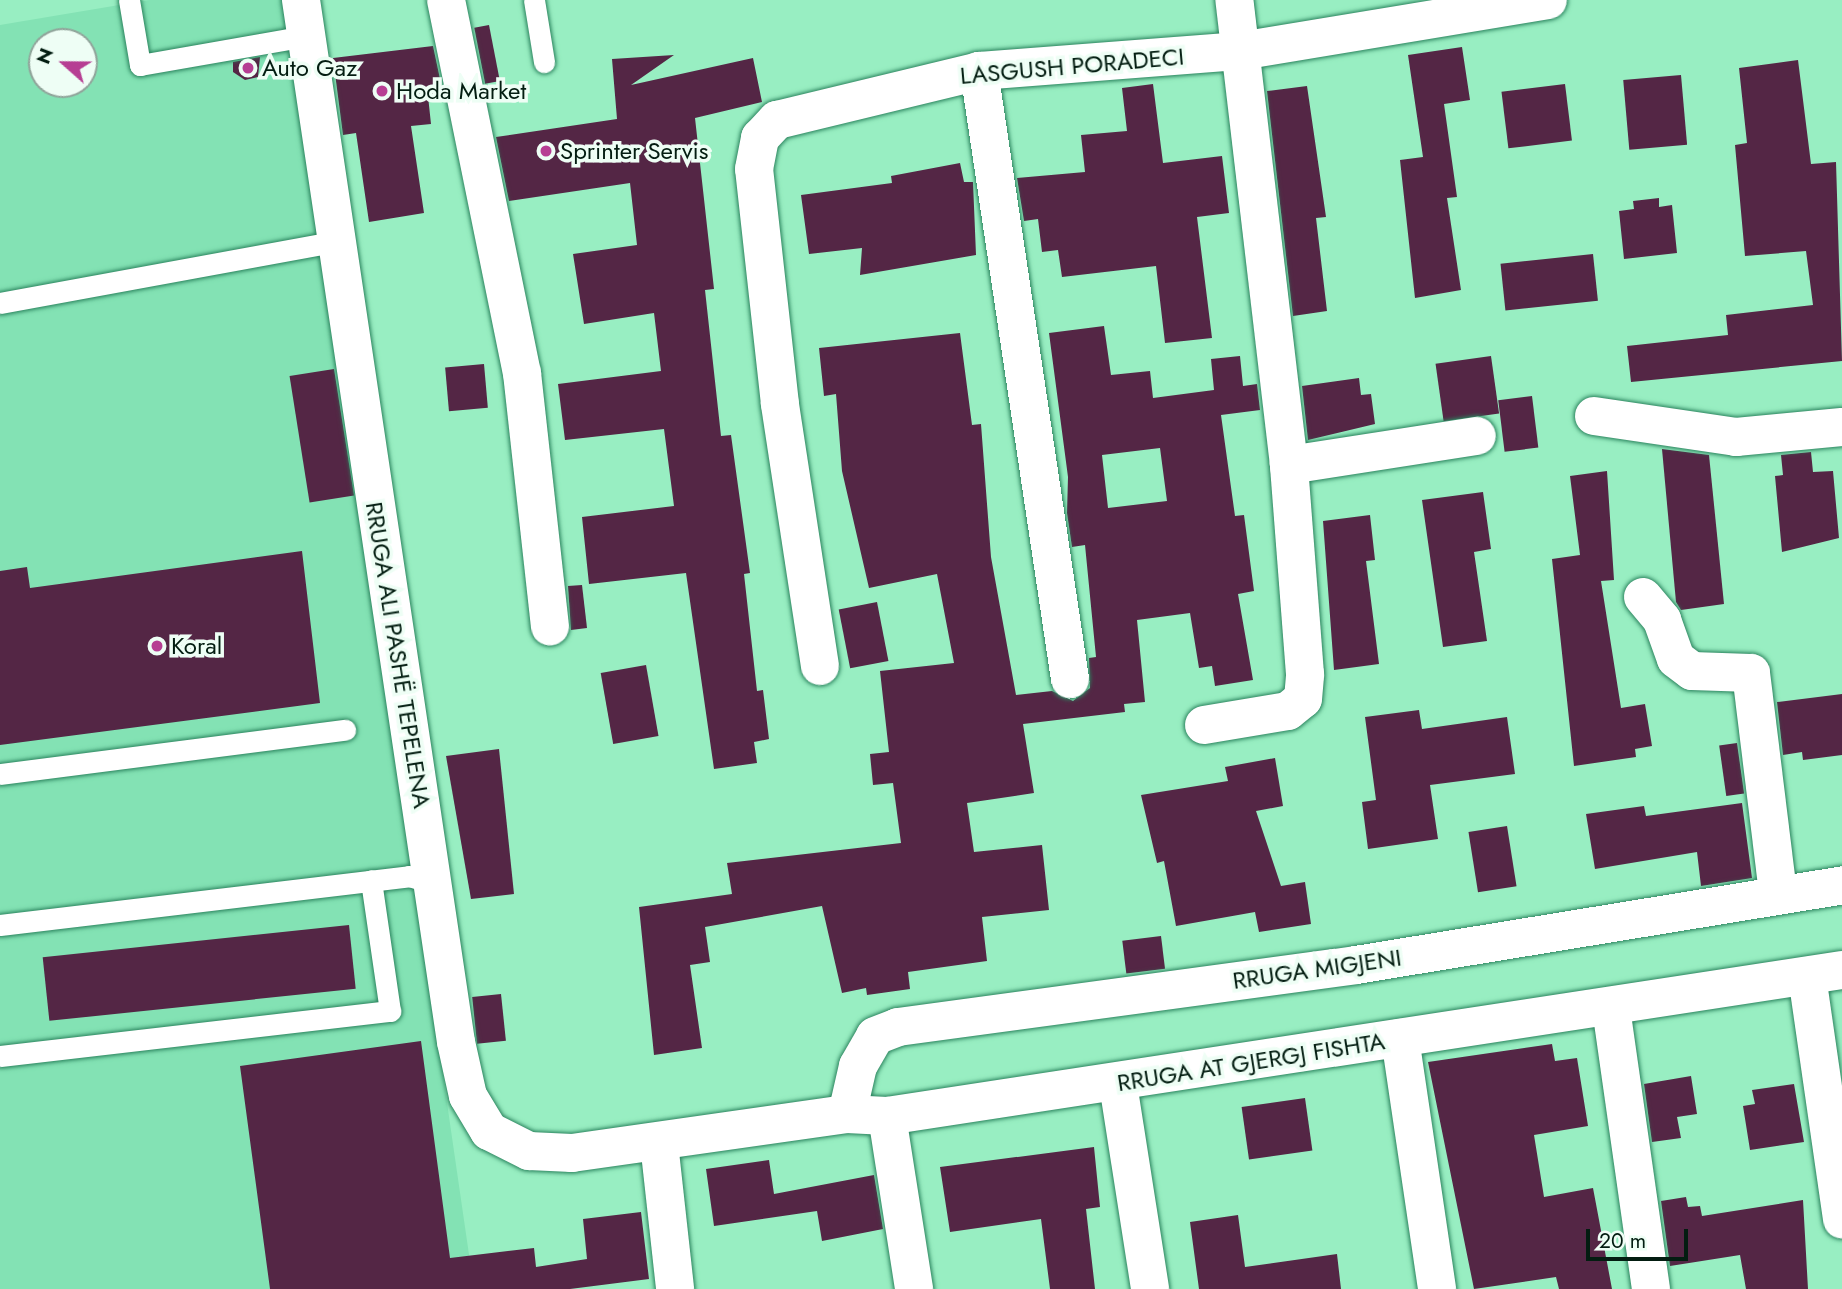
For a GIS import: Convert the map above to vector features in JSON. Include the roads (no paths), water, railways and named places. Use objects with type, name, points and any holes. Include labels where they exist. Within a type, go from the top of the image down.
[{"type":"street","points":[[446,0],[522,373],[550,626]]},
{"type":"street","points":[[1204,725],[1288,711],[1303,699],[1289,465],[1234,0]]},
{"type":"street","name":"LASGUSH PORADECI","points":[[820,666],[780,404],[754,169],[760,138],[778,120],[979,71],[1241,51],[1548,0]]},
{"type":"street","name":"RRUGA ALI PASHË TEPELENA","points":[[303,18],[339,241],[432,883],[468,1096],[489,1130],[529,1151],[659,1143]]},
{"type":"street","points":[[979,71],[1070,679]]},
{"type":"street","points":[[1594,416],[1736,437],[1842,427]]},
{"type":"street","points":[[1289,465],[1478,436]]},
{"type":"street","points":[[1643,597],[1662,620],[1676,659],[1692,671],[1751,673],[1778,894]]},
{"type":"street","name":"RRUGA MIGJENI","points":[[847,1114],[864,1056],[875,1036],[898,1027],[1356,965],[1778,894],[1842,886]]},
{"type":"street","points":[[1824,973],[1842,1220]]},
{"type":"street","name":"RRUGA AT GJERGJ FISHTA","points":[[659,1143],[847,1114],[887,1116],[1118,1084],[1824,973]]},
{"type":"street","points":[[1611,1008],[1651,1289]]},
{"type":"street","points":[[1400,1038],[1437,1289]]},
{"type":"street","points":[[1118,1084],[1150,1289]]},
{"type":"street","points":[[887,1116],[914,1289]]},
{"type":"street","points":[[659,1143],[675,1289]]},
{"type":"lane","points":[[129,0],[140,65],[303,18]]},
{"type":"lane","points":[[534,0],[544,62]]},
{"type":"lane","points":[[0,303],[339,241]]},
{"type":"lane","points":[[0,774],[345,730]]},
{"type":"lane","points":[[0,925],[409,876],[432,883]]},
{"type":"lane","points":[[0,1056],[390,1011],[371,880]]},
{"type":"place","name":"Auto Gaz","points":[[248,68]]},
{"type":"place","name":"Hoda Market","points":[[382,91]]},
{"type":"place","name":"Sprinter Servis","points":[[546,151]]},
{"type":"place","name":"Koral","points":[[157,646]]}]
